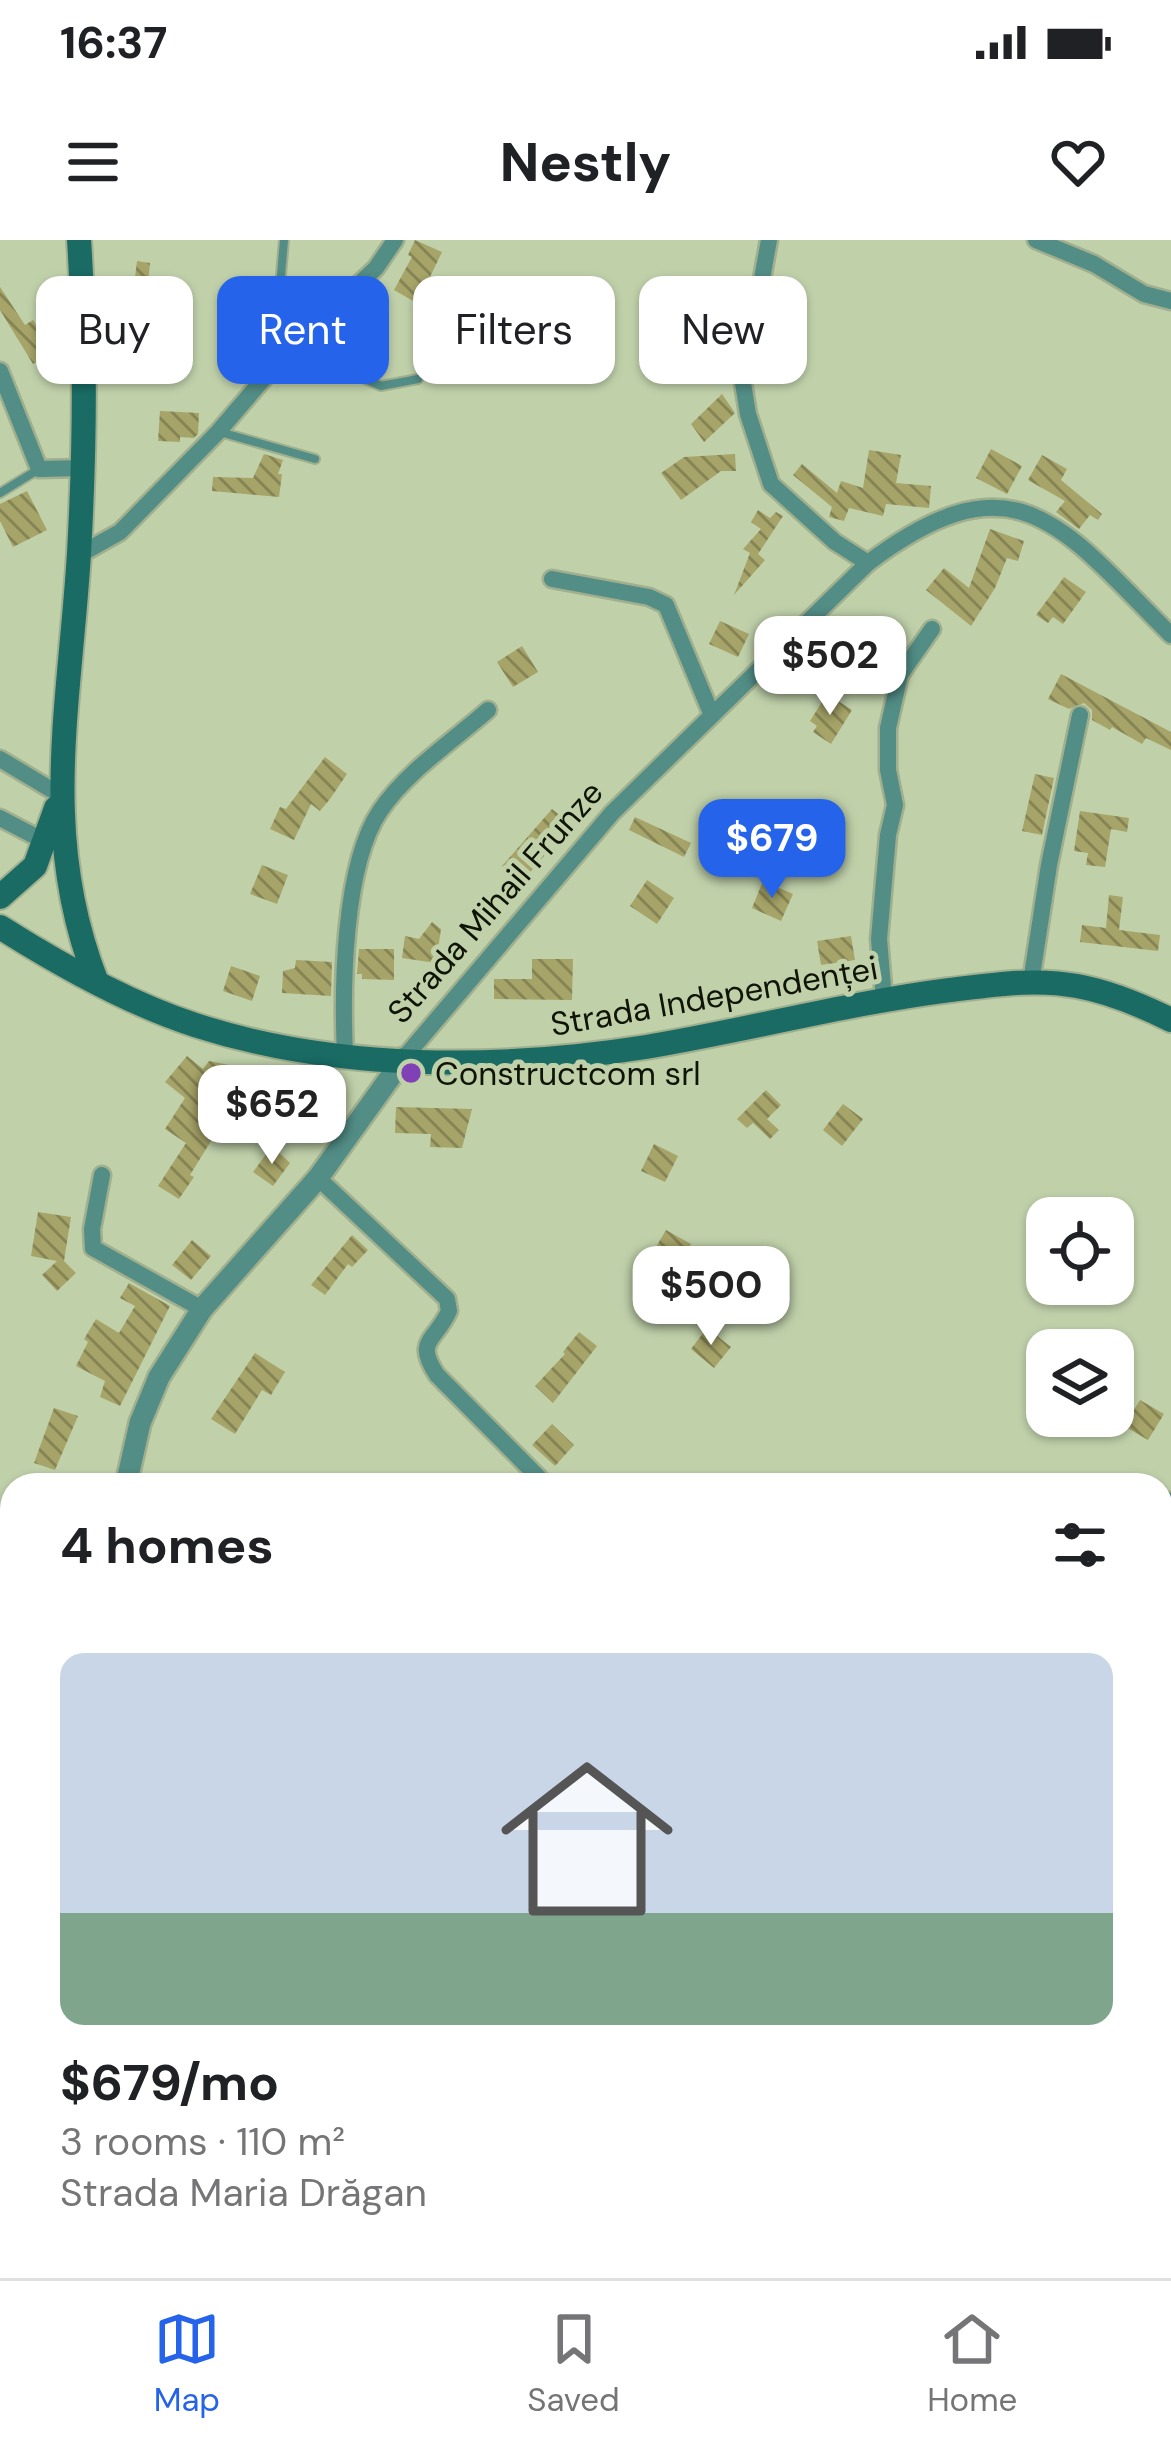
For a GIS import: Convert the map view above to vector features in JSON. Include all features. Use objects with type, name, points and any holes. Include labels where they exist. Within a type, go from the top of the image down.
[{"type":"main road","points":[[79,240],[83,468],[60,795],[67,884],[77,933],[95,980]]},
{"type":"main road","points":[[0,897],[35,866],[60,795]]},
{"type":"main road","name":"Strada Independenței","points":[[0,927],[95,980],[193,1024],[259,1042],[345,1055],[483,1062],[574,1057],[884,999],[1031,982],[1106,992],[1171,1020]]},
{"type":"street","points":[[367,276],[395,240]]},
{"type":"street","points":[[769,240],[743,383],[748,414],[771,484],[835,542],[868,562]]},
{"type":"street","points":[[1036,240],[1094,264],[1144,295],[1171,301]]},
{"type":"street","points":[[0,371],[39,469],[83,468]]},
{"type":"street","points":[[79,555],[120,532],[259,384]]},
{"type":"street","name":"Strada Mihail Frunze","points":[[129,1473],[140,1423],[159,1377],[202,1310],[318,1178],[404,1058],[612,813],[868,562],[898,540],[962,508],[998,506],[1035,514],[1067,535],[1171,635]]},
{"type":"street","points":[[552,579],[666,604],[711,712]]},
{"type":"street","points":[[884,999],[879,939],[895,805],[887,770],[889,728],[901,675],[932,629]]},
{"type":"street","points":[[345,1055],[346,950],[366,841],[380,811],[488,710]]},
{"type":"street","points":[[1031,982],[1049,865],[1081,715]]},
{"type":"street","points":[[0,759],[60,795]]},
{"type":"street","points":[[0,818],[46,842]]},
{"type":"street","points":[[102,1175],[93,1248],[202,1310]]},
{"type":"street","points":[[318,1178],[447,1299],[449,1311],[425,1347],[426,1358],[437,1376],[535,1473]]},
{"type":"lane","points":[[281,276],[284,240]]},
{"type":"lane","points":[[376,384],[413,380]]},
{"type":"lane","points":[[218,432],[315,459]]},
{"type":"lane","points":[[0,493],[39,469]]},
{"type":"building","points":[[415,240],[442,252],[430,276],[413,276],[413,301],[394,290],[412,257],[408,255]]},
{"type":"building","points":[[137,261],[150,263],[149,276],[135,276]]},
{"type":"building","points":[[0,287],[25,325],[33,320],[36,325],[36,362],[33,364],[0,310]]},
{"type":"building","points":[[722,394],[735,413],[704,442],[691,424]]},
{"type":"building","points":[[160,411],[199,413],[198,434],[180,437],[180,442],[158,441]]},
{"type":"building","points":[[991,449],[1022,466],[1007,494],[976,478]]},
{"type":"building","points":[[869,450],[901,455],[896,483],[931,486],[929,508],[886,504],[883,516],[849,508],[844,521],[829,517],[832,507],[793,475],[802,464],[837,493],[841,481],[863,488]]},
{"type":"building","points":[[264,454],[283,460],[279,497],[212,491],[213,477],[253,478]]},
{"type":"building","points":[[735,454],[736,471],[721,471],[681,500],[661,473],[684,457]]},
{"type":"building","points":[[1042,455],[1067,469],[1061,480],[1102,514],[1098,520],[1090,515],[1079,529],[1056,512],[1065,501],[1028,480]]},
{"type":"building","points":[[27,491],[47,530],[13,547],[0,521],[0,504]]},
{"type":"building","points":[[758,510],[770,518],[776,512],[783,516],[758,554],[765,560],[734,595],[750,553],[743,549],[761,529],[751,522]]},
{"type":"building","points":[[990,529],[1024,541],[1018,561],[1007,558],[971,626],[926,590],[944,568],[969,588]]},
{"type":"building","points":[[1064,577],[1086,592],[1063,624],[1053,617],[1048,623],[1036,615]]},
{"type":"building","points":[[852,620],[877,641],[857,663],[833,642]]},
{"type":"building","points":[[720,621],[749,634],[738,657],[709,644]]},
{"type":"building","points":[[522,646],[538,672],[513,687],[497,662]]},
{"type":"building","points":[[1061,674],[1171,732],[1171,750],[1146,738],[1142,744],[1110,730],[1092,720],[1092,710],[1084,703],[1069,709],[1048,699]]},
{"type":"building","points":[[827,694],[852,710],[831,744],[813,732],[817,726],[810,721]]},
{"type":"building","points":[[325,757],[347,774],[330,799],[320,811],[311,804],[294,840],[270,829],[280,807],[286,809]]},
{"type":"building","points":[[1035,774],[1054,778],[1042,835],[1022,831]]},
{"type":"building","points":[[552,809],[571,824],[522,882],[502,866]]},
{"type":"building","points":[[1080,811],[1129,818],[1127,832],[1111,829],[1105,867],[1086,865],[1088,853],[1074,851]]},
{"type":"building","points":[[635,817],[691,843],[684,857],[629,830]]},
{"type":"building","points":[[262,865],[288,875],[277,904],[250,894]]},
{"type":"building","points":[[647,880],[674,898],[657,924],[630,906]]},
{"type":"building","points":[[763,881],[793,894],[781,921],[752,908]]},
{"type":"building","points":[[1109,895],[1123,897],[1119,930],[1160,935],[1158,951],[1080,942],[1082,925],[1106,928]]},
{"type":"building","points":[[432,922],[441,929],[436,963],[402,958],[405,936],[419,939]]},
{"type":"building","points":[[851,936],[855,960],[821,965],[817,941]]},
{"type":"building","points":[[359,949],[394,949],[394,980],[362,979],[357,974]]},
{"type":"building","points":[[532,959],[573,959],[572,1000],[494,999],[494,979],[532,979]]},
{"type":"building","points":[[296,960],[332,962],[331,996],[282,993],[283,971],[295,968]]},
{"type":"building","points":[[231,966],[260,976],[252,1001],[223,991]]},
{"type":"building","points":[[187,1056],[203,1069],[209,1061],[234,1066],[225,1109],[229,1112],[179,1199],[158,1186],[186,1143],[165,1129],[185,1098],[165,1082]]},
{"type":"building","points":[[766,1090],[781,1105],[767,1119],[779,1130],[770,1139],[753,1123],[747,1128],[737,1119]]},
{"type":"building","points":[[843,1104],[863,1119],[842,1146],[823,1130]]},
{"type":"building","points":[[396,1107],[472,1109],[462,1148],[430,1147],[431,1134],[395,1133]]},
{"type":"building","points":[[654,1144],[678,1156],[665,1182],[641,1171]]},
{"type":"building","points":[[272,1146],[290,1163],[273,1186],[253,1172]]},
{"type":"building","points":[[38,1212],[71,1217],[64,1261],[76,1273],[57,1291],[42,1275],[57,1261],[31,1256]]},
{"type":"building","points":[[666,1230],[691,1244],[678,1266],[653,1252]]},
{"type":"building","points":[[352,1235],[368,1250],[352,1267],[348,1264],[325,1295],[311,1285]]},
{"type":"building","points":[[192,1240],[211,1256],[191,1280],[172,1265]]},
{"type":"building","points":[[129,1283],[170,1306],[120,1406],[100,1397],[105,1381],[76,1366],[96,1319],[119,1333],[135,1306],[120,1298]]},
{"type":"building","points":[[707,1328],[731,1347],[714,1368],[691,1349]]},
{"type":"building","points":[[579,1332],[597,1346],[553,1403],[535,1386]]},
{"type":"building","points":[[255,1353],[285,1372],[271,1395],[262,1390],[235,1434],[211,1419]]},
{"type":"building","points":[[1140,1400],[1164,1414],[1148,1440],[1134,1432],[1134,1410]]},
{"type":"building","points":[[54,1408],[78,1416],[55,1470],[34,1463]]},
{"type":"building","points":[[552,1424],[574,1445],[555,1466],[532,1445]]},
{"type":"place","name":"Constructcom srl","points":[[411,1073]]}]
